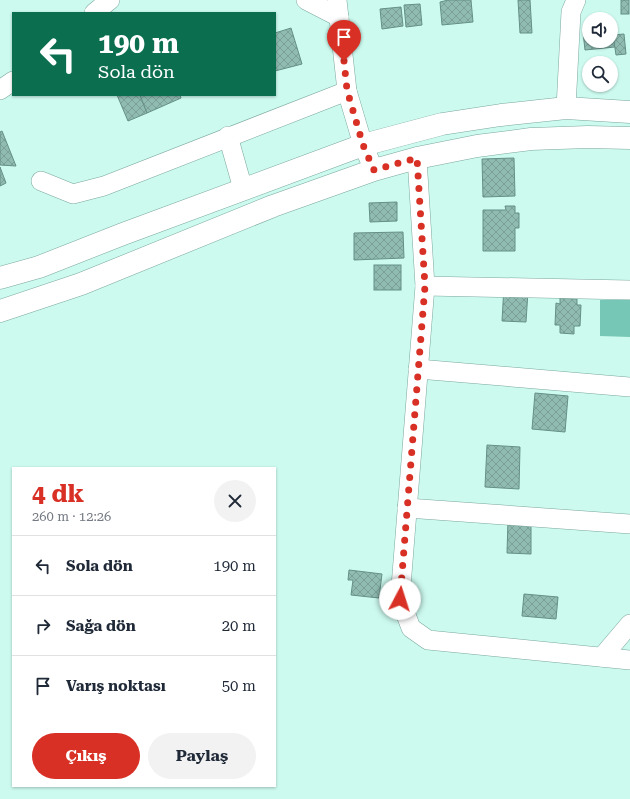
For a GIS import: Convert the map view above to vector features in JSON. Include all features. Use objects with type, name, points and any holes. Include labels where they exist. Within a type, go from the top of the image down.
[{"type":"main road","points":[[0,278],[39,267],[123,234],[363,145],[442,124],[501,115],[566,108],[630,112]]},
{"type":"main road","points":[[0,311],[81,284],[273,206],[374,170],[417,158],[477,146],[531,139],[588,137],[630,138]]},
{"type":"street","points":[[95,12],[110,0]]},
{"type":"street","points":[[306,0],[338,8],[347,90],[363,145],[374,170]]},
{"type":"street","points":[[566,108],[571,12],[576,0]]},
{"type":"street","points":[[0,90],[12,82]]},
{"type":"street","points":[[41,181],[73,194],[104,186],[347,90]]},
{"type":"street","points":[[228,136],[243,189]]},
{"type":"street","points":[[417,158],[425,286],[400,599],[411,628],[428,640],[630,660]]},
{"type":"street","points":[[425,286],[630,290]]},
{"type":"street","points":[[418,369],[630,387]]},
{"type":"street","points":[[407,508],[630,524]]},
{"type":"street","points":[[602,657],[630,624]]},
{"type":"shaded area","points":[[600,300],[630,300],[630,337],[600,336]]},
{"type":"building","points":[[448,0],[471,0],[473,22],[442,25],[440,2]]},
{"type":"building","points":[[518,0],[530,0],[532,33],[520,33]]},
{"type":"building","points":[[621,0],[629,0],[629,14],[621,14]]},
{"type":"building","points":[[420,4],[422,25],[406,27],[404,5]]},
{"type":"building","points":[[401,7],[403,26],[382,29],[380,9]]},
{"type":"building","points":[[291,28],[302,64],[276,71],[276,33]]},
{"type":"building","points":[[624,34],[626,54],[616,55],[615,48],[618,48],[618,35]]},
{"type":"building","points":[[585,48],[605,48],[585,50]]},
{"type":"building","points":[[117,96],[140,96],[147,113],[128,121]]},
{"type":"building","points":[[140,96],[180,96],[181,98],[147,113]]},
{"type":"building","points":[[2,131],[16,166],[0,165],[0,132]]},
{"type":"building","points":[[514,158],[515,196],[483,197],[482,159]]},
{"type":"building","points":[[0,167],[6,183],[0,186]]},
{"type":"building","points":[[397,202],[397,221],[370,222],[369,203]]},
{"type":"building","points":[[505,206],[515,206],[515,213],[519,213],[519,228],[515,228],[515,251],[483,251],[483,210],[506,210]]},
{"type":"building","points":[[403,232],[404,258],[354,260],[354,233]]},
{"type":"building","points":[[374,265],[401,265],[401,290],[374,290]]},
{"type":"building","points":[[504,286],[528,291],[526,322],[502,321]]},
{"type":"building","points":[[560,298],[577,299],[577,305],[581,305],[580,326],[574,326],[574,334],[560,333],[560,325],[555,325],[556,303],[560,304]]},
{"type":"building","points":[[535,393],[568,396],[565,432],[532,429]]},
{"type":"building","points":[[487,445],[520,447],[519,489],[485,487]]},
{"type":"building","points":[[508,520],[531,520],[531,554],[507,553]]},
{"type":"building","points":[[349,570],[382,574],[379,598],[351,595],[353,580],[348,580]]},
{"type":"building","points":[[524,594],[558,597],[556,619],[522,616]]},
{"type":"route","points":[[344,61],[347,90],[363,145],[374,170],[417,158],[425,286],[400,599]]}]
